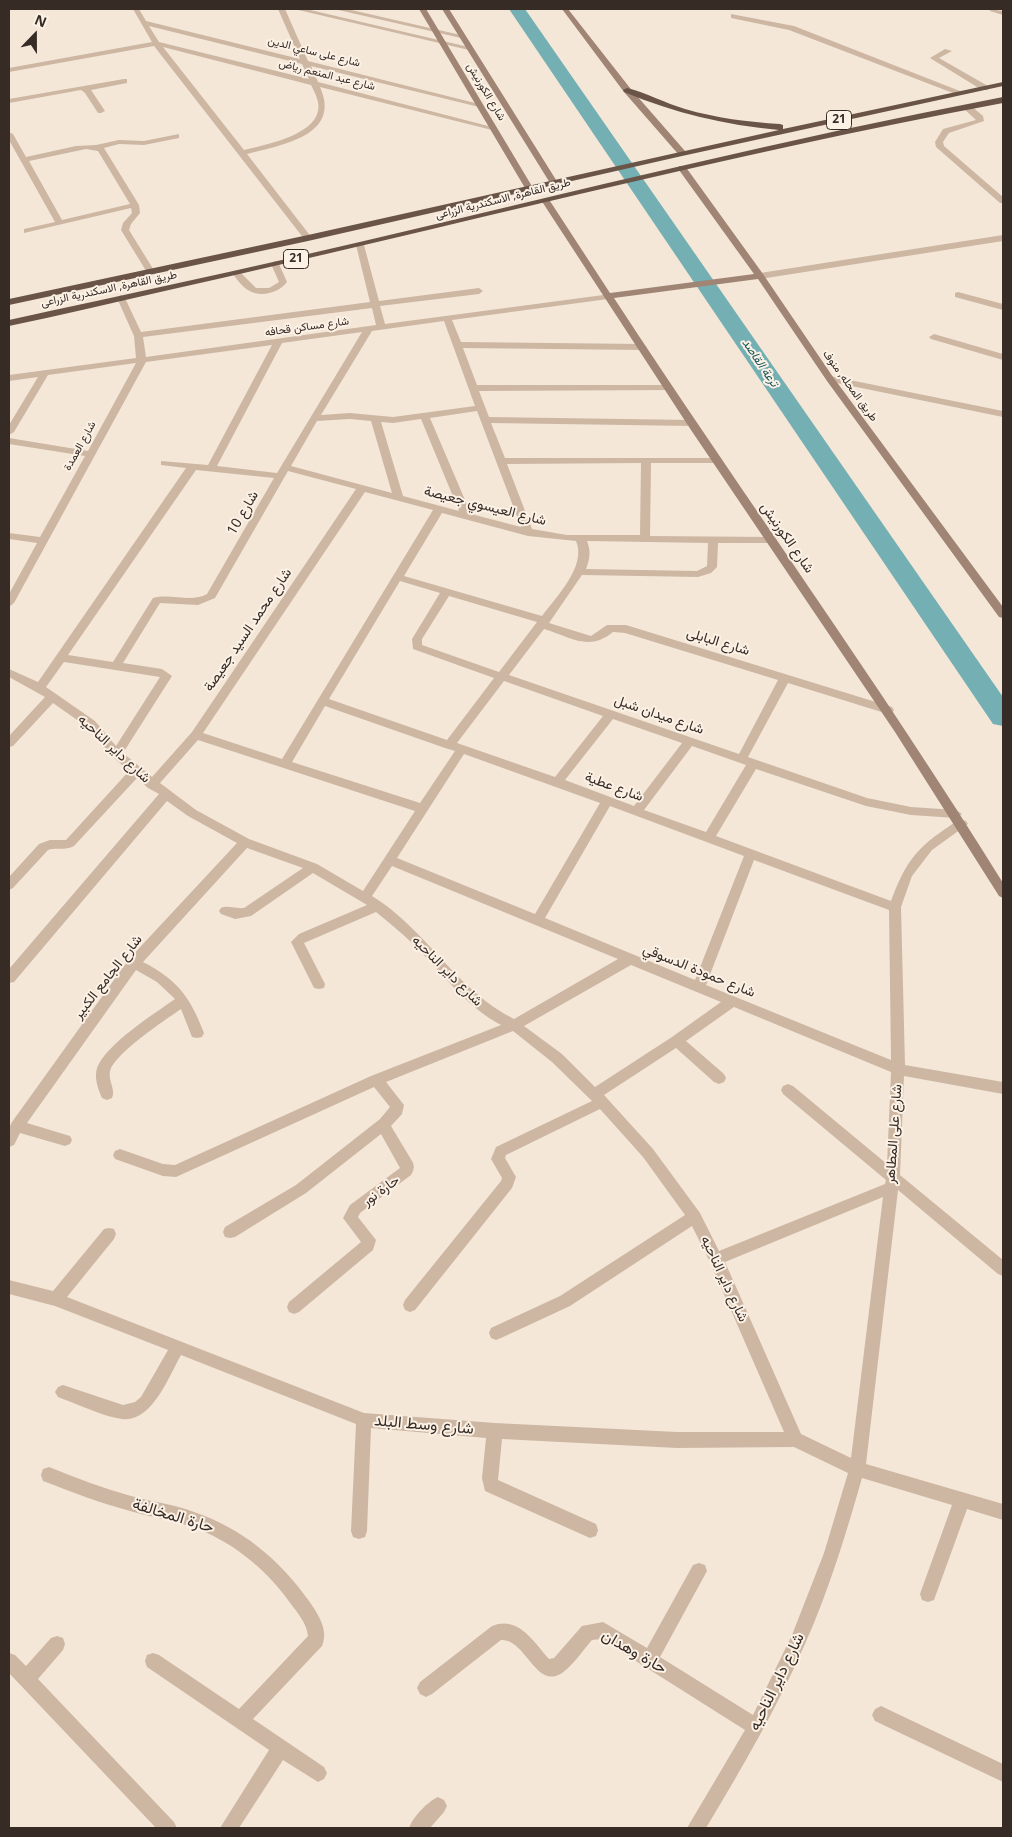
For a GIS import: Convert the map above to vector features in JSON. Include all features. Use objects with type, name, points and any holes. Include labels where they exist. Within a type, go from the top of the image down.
[{"type":"highway","name":"طريق القاهرة, الاسكندرية الزراعى","points":[[9,302],[308,238],[678,154],[1003,84]]},
{"type":"highway","points":[[628,90],[656,103],[715,119],[762,126],[800,128]]},
{"type":"highway","points":[[944,96],[942,100],[944,104],[963,107]]},
{"type":"highway","name":"طريق القاهرة, الاسكندرية الزراعى","points":[[9,323],[360,245],[886,122],[1003,100]]},
{"type":"highway","points":[[873,112],[880,112],[889,116],[886,122]]},
{"type":"highway","points":[[20,299],[16,305],[17,311],[30,318]]},
{"type":"main road","name":"شارع الكورنيش","points":[[422,9],[528,188]]},
{"type":"main road","name":"شارع الكورنيش","points":[[445,9],[554,183]]},
{"type":"main road","points":[[565,9],[678,154]]},
{"type":"main road","name":"طريق المحله, منوف","points":[[679,169],[760,276],[830,379],[1003,614]]},
{"type":"main road","name":"شارع الكورنيش","points":[[546,200],[716,460],[888,710],[959,819],[1003,893]]},
{"type":"main road","points":[[608,296],[760,276]]},
{"type":"street","points":[[136,9],[156,43],[308,238]]},
{"type":"street","points":[[242,153],[296,137],[311,129],[321,119],[324,108],[306,61],[282,9]]},
{"type":"street","points":[[298,9],[469,48]]},
{"type":"street","points":[[338,9],[461,36]]},
{"type":"street","points":[[993,9],[1003,12]]},
{"type":"street","points":[[734,16],[791,28],[961,93]]},
{"type":"street","name":"شارع على ساعي الدين","points":[[144,22],[479,105]]},
{"type":"street","points":[[9,70],[156,43]]},
{"type":"street","name":"شارع عبد المنعم رياض","points":[[156,43],[492,128]]},
{"type":"street","points":[[948,51],[934,58],[985,88]]},
{"type":"street","points":[[9,101],[77,87],[86,89],[124,81]]},
{"type":"street","points":[[86,89],[101,110]]},
{"type":"street","points":[[963,107],[980,118],[980,121],[946,131],[938,142],[940,147],[1003,201]]},
{"type":"street","points":[[9,134],[60,223]]},
{"type":"street","points":[[24,160],[87,147],[98,147],[119,142],[144,143],[176,136]]},
{"type":"street","points":[[98,147],[135,205],[136,213],[127,223],[125,230],[151,272]]},
{"type":"street","points":[[27,231],[135,205]]},
{"type":"street","points":[[760,276],[1003,238]]},
{"type":"street","points":[[360,245],[381,328]]},
{"type":"street","points":[[236,273],[250,289],[261,291],[276,288],[282,282],[275,264]]},
{"type":"street","points":[[139,335],[479,291]]},
{"type":"street","points":[[958,295],[1003,307]]},
{"type":"street","name":"شارع مساكن قحافه","points":[[9,378],[140,362],[608,296]]},
{"type":"street","name":"شارع العمدة","points":[[9,603],[140,362],[142,348],[139,335],[121,298]]},
{"type":"street","points":[[447,318],[528,533]]},
{"type":"street","name":"شارع 10","points":[[116,666],[157,600],[169,599],[202,602],[211,596],[314,418],[369,329]]},
{"type":"street","points":[[934,337],[1003,357]]},
{"type":"street","points":[[211,468],[278,342]]},
{"type":"street","points":[[457,345],[642,347]]},
{"type":"street","points":[[9,432],[45,373]]},
{"type":"street","points":[[830,379],[1003,414]]},
{"type":"street","points":[[473,388],[669,388]]},
{"type":"street","points":[[314,418],[350,416],[393,420],[481,408]]},
{"type":"street","points":[[424,416],[467,516]]},
{"type":"street","points":[[375,419],[399,498]]},
{"type":"street","points":[[486,420],[692,423]]},
{"type":"street","points":[[9,441],[90,454]]},
{"type":"street","points":[[645,538],[646,460]]},
{"type":"street","points":[[501,461],[716,460]]},
{"type":"street","name":"شارع العيسوي جعيصة","points":[[164,463],[283,472],[362,488],[528,533],[580,538],[772,540]]},
{"type":"street","points":[[40,688],[193,466]]},
{"type":"street","name":"شارع محمد السيد جعيصة","points":[[152,785],[196,735],[362,488]]},
{"type":"street","points":[[285,763],[439,509]]},
{"type":"street","points":[[9,536],[43,540]]},
{"type":"street","points":[[450,745],[544,622],[579,572],[584,561],[585,549],[580,538]]},
{"type":"street","points":[[579,572],[698,574],[707,571],[712,566],[713,539]]},
{"type":"street","name":"شارع البابلى","points":[[397,576],[544,622],[591,640],[599,638],[611,628],[626,629],[888,710]]},
{"type":"street","name":"شارع ميدان شبل","points":[[447,591],[417,639],[416,646],[866,802],[959,819]]},
{"type":"street","points":[[61,658],[162,673],[166,676],[117,754]]},
{"type":"street","name":"شارع داير الناحيه","points":[[9,673],[40,688],[91,724],[117,754],[136,771],[152,785],[192,813],[245,842],[313,867],[378,906],[416,939],[477,1002],[494,1015],[514,1025],[557,1058],[648,1153],[695,1217],[716,1259],[795,1439]]},
{"type":"street","points":[[741,760],[785,678]]},
{"type":"street","points":[[9,743],[52,697]]},
{"type":"street","name":"شارع عطية","points":[[322,701],[607,800],[895,907]]},
{"type":"street","points":[[556,782],[611,714]]},
{"type":"street","points":[[196,735],[424,809]]},
{"type":"street","points":[[637,811],[689,742]]},
{"type":"street","points":[[365,897],[462,749]]},
{"type":"street","points":[[709,838],[753,764]]},
{"type":"street","points":[[9,885],[45,846],[54,844],[63,846],[70,843],[136,771]]},
{"type":"street","points":[[9,978],[166,794]]},
{"type":"street","points":[[537,921],[607,800]]},
{"type":"street","name":"شارع على المطاهر","points":[[858,1469],[892,1183],[898,1069],[895,907],[907,874],[928,847],[959,819]]},
{"type":"street","name":"شارع الجامع الكبير","points":[[9,1141],[17,1126],[134,963],[245,842]]},
{"type":"street","points":[[699,987],[750,853]]},
{"type":"street","name":"شارع حمودة الدسوقي","points":[[390,860],[898,1069],[1003,1088]]},
{"type":"street","points":[[225,912],[235,914],[247,912],[313,867]]},
{"type":"street","points":[[319,984],[297,942],[299,939],[378,906]]},
{"type":"street","points":[[120,1155],[163,1170],[176,1171],[376,1080],[514,1025],[630,959]]},
{"type":"street","points":[[134,963],[154,972],[170,985],[183,1000],[197,1033]]},
{"type":"street","points":[[107,1094],[102,1081],[105,1067],[114,1054],[183,1000]]},
{"type":"street","points":[[410,1305],[507,1184],[509,1177],[498,1159],[501,1151],[598,1099],[732,1001]]},
{"type":"street","points":[[677,1041],[719,1078]]},
{"type":"street","points":[[230,1232],[301,1189],[384,1123],[398,1108],[376,1080]]},
{"type":"street","points":[[788,1090],[892,1183],[1003,1269]]},
{"type":"street","name":"حارة نور","points":[[294,1307],[368,1245],[369,1240],[350,1218],[350,1215],[355,1209],[406,1171],[407,1165],[384,1127],[384,1123]]},
{"type":"street","points":[[17,1126],[65,1140]]},
{"type":"street","points":[[716,1259],[892,1183]]},
{"type":"street","points":[[496,1333],[564,1301],[695,1217]]},
{"type":"street","points":[[56,1298],[109,1234]]},
{"type":"street","name":"شارع وسط البلد","points":[[9,1287],[56,1298],[364,1420],[495,1431],[677,1440],[795,1439],[858,1469],[1003,1512]]},
{"type":"street","points":[[63,1392],[123,1412],[131,1411],[146,1402],[178,1346]]},
{"type":"street","points":[[359,1531],[364,1420]]},
{"type":"street","points":[[495,1431],[490,1478],[492,1485],[590,1530]]},
{"type":"street","name":"شارع داير الناحيه","points":[[696,1828],[756,1727],[799,1639],[832,1553],[858,1469]]},
{"type":"street","name":"حارة المخالفة","points":[[49,1475],[90,1491],[133,1504],[178,1514],[220,1530],[257,1554],[289,1587],[315,1626],[316,1640],[240,1720]]},
{"type":"street","points":[[928,1594],[962,1500]]},
{"type":"street","points":[[649,1660],[699,1571]]},
{"type":"street","name":"حارة وهدان","points":[[426,1688],[498,1632],[505,1630],[518,1636],[544,1666],[549,1668],[560,1664],[588,1632],[603,1630],[756,1727]]},
{"type":"street","points":[[26,1679],[57,1644]]},
{"type":"street","points":[[9,1661],[168,1828]]},
{"type":"street","points":[[153,1661],[318,1773]]},
{"type":"street","points":[[881,1715],[1003,1773]]},
{"type":"street","points":[[229,1828],[281,1748]]},
{"type":"street","points":[[418,1828],[438,1806]]},
{"type":"waterway","name":"ترعة القاصد","points":[[517,9],[1003,717]]}]
